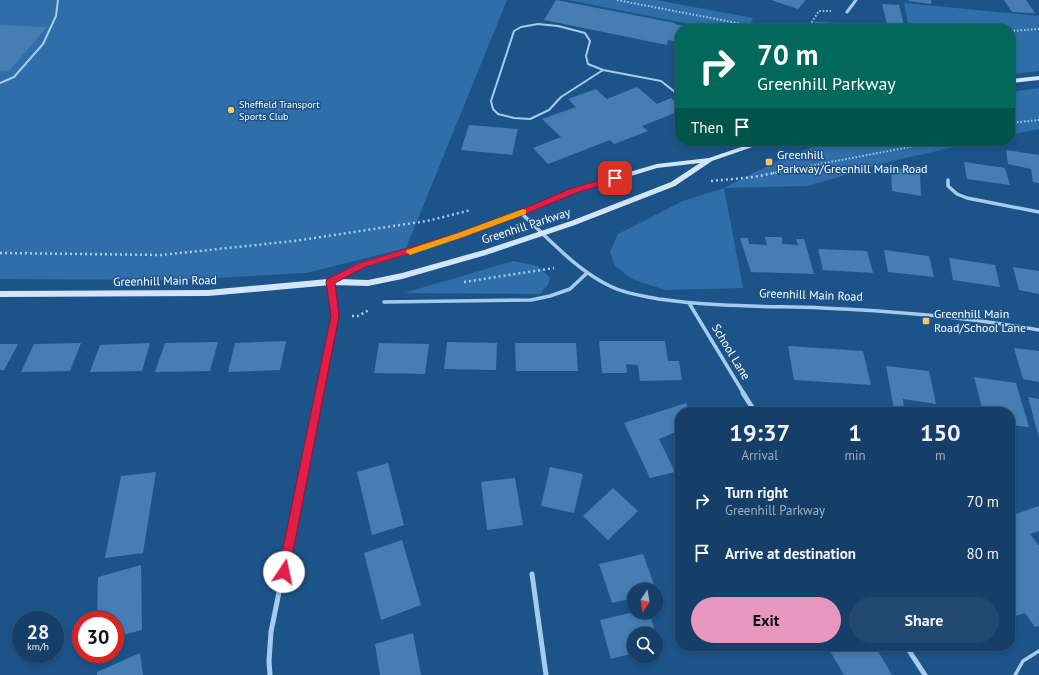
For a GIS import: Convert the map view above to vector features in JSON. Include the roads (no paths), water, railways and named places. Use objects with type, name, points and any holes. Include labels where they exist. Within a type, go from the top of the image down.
[{"type":"main road","points":[[1015,80],[1039,78]]},
{"type":"main road","name":"Greenhill Parkway","points":[[330,282],[362,265],[460,235],[520,213],[573,191],[657,166],[710,160],[750,146]]},
{"type":"main road","name":"Greenhill Parkway","points":[[330,282],[368,283],[402,276],[486,252],[542,233],[673,184],[710,160]]},
{"type":"main road","name":"Greenhill Main Road","points":[[0,294],[208,293],[330,282]]},
{"type":"street","points":[[847,12],[856,0]]},
{"type":"street","points":[[948,180],[948,186],[957,194],[968,198],[1039,212]]},
{"type":"street","name":"Greenhill Main Road","points":[[520,213],[587,273],[613,288],[642,296],[689,302],[887,311],[982,320],[1039,330]]},
{"type":"street","points":[[384,302],[531,300],[550,296],[570,289],[587,273]]},
{"type":"street","points":[[270,675],[269,661],[272,632],[335,316],[330,282]]},
{"type":"street","name":"School Lane","points":[[689,302],[752,407]]},
{"type":"street","points":[[532,574],[546,675]]},
{"type":"street","points":[[909,651],[925,675]]},
{"type":"lane","points":[[0,83],[14,77],[43,44],[56,16],[58,0]]},
{"type":"lane","points":[[603,70],[561,97],[549,110],[530,118],[514,118],[498,114],[493,109],[491,101],[514,31],[519,26],[532,24],[561,26],[585,33],[590,41],[586,56],[588,64],[603,70],[661,81],[675,92]]},
{"type":"lane","points":[[1015,675],[1023,661],[1039,651]]},
{"type":"place","name":"Sheffield Transport Sports Club","points":[[231,110]]},
{"type":"place","name":"Greenhill Parkway/Greenhill Main Road","points":[[769,162]]},
{"type":"place","name":"Greenhill Main Road/School Lane","points":[[926,321]]}]
